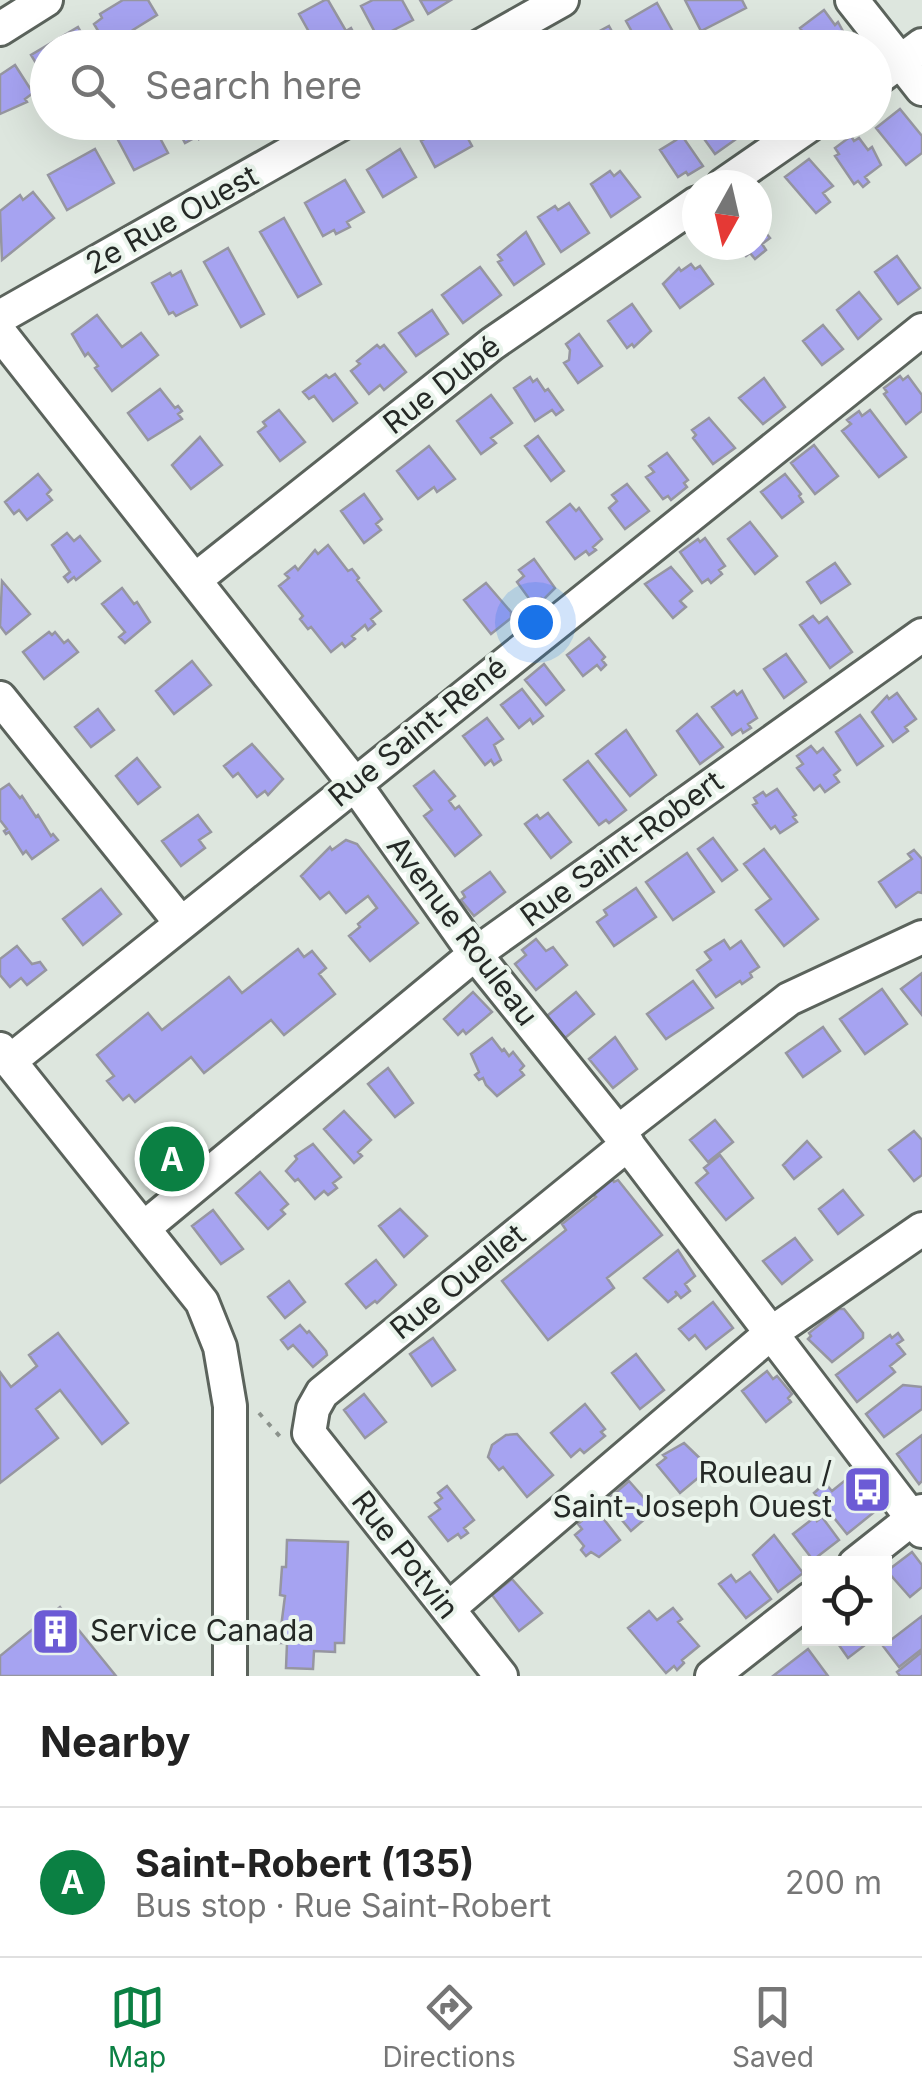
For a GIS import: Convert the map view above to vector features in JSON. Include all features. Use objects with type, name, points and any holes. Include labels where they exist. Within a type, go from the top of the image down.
[{"type":"street","points":[[0,29],[44,0]]},
{"type":"street","points":[[510,30],[562,0]]},
{"type":"street","points":[[852,0],[874,30]]},
{"type":"street","points":[[899,63],[922,89]]},
{"type":"street","name":"2e Rue Ouest","points":[[0,316],[312,140]]},
{"type":"street","points":[[745,170],[788,140]]},
{"type":"street","name":"Rue Dubé","points":[[196,580],[492,344],[682,213]]},
{"type":"street","name":"Rue Saint-René","points":[[5,1055],[180,922],[922,330]]},
{"type":"street","name":"Avenue Rouleau","points":[[0,332],[354,783],[475,954],[919,1520]]},
{"type":"street","name":"Rue Saint-Robert","points":[[144,1227],[475,954],[922,635]]},
{"type":"street","points":[[0,698],[180,922]]},
{"type":"street","name":"Rue Ouellet","points":[[309,1433],[313,1409],[322,1393],[789,1000],[922,937]]},
{"type":"street","points":[[5,1055],[202,1302],[220,1347],[230,1406],[230,1676]]},
{"type":"street","points":[[448,1609],[770,1334],[922,1229]]},
{"type":"street","name":"Rue Potvin","points":[[309,1433],[501,1676]]},
{"type":"street","points":[[867,1556],[919,1520]]},
{"type":"street","points":[[712,1676],[802,1605]]},
{"type":"path","points":[[230,1406],[251,1402],[285,1443],[309,1433]]},
{"type":"building","points":[[123,0],[148,0],[157,15],[133,30],[98,30],[94,24],[102,18],[100,14]]},
{"type":"building","points":[[328,0],[345,30],[308,30],[299,14]]},
{"type":"building","points":[[373,0],[402,0],[413,20],[394,30],[374,30],[361,6]]},
{"type":"building","points":[[420,0],[451,0],[428,14]]},
{"type":"building","points":[[685,0],[742,0],[746,8],[700,30]]},
{"type":"building","points":[[657,3],[672,30],[631,30],[626,21]]},
{"type":"building","points":[[824,10],[842,30],[801,30]]},
{"type":"building","points":[[15,65],[30,88],[30,95],[25,99],[27,102],[0,114],[0,75]]},
{"type":"building","points":[[900,109],[922,136],[922,153],[906,165],[886,140],[892,140],[892,115]]},
{"type":"building","points":[[118,140],[161,140],[168,153],[134,170]]},
{"type":"building","points":[[469,140],[472,146],[435,167],[421,141]]},
{"type":"building","points":[[676,140],[685,140],[703,166],[682,170],[678,177],[660,150]]},
{"type":"building","points":[[705,140],[735,140],[715,154]]},
{"type":"building","points":[[846,140],[860,140],[868,150],[872,147],[881,165],[865,177],[869,182],[863,187],[858,181],[854,184],[835,156],[839,154],[835,148]]},
{"type":"building","points":[[95,149],[114,183],[67,210],[48,175]]},
{"type":"building","points":[[400,149],[416,177],[383,197],[367,170]]},
{"type":"building","points":[[809,159],[833,186],[823,193],[830,202],[816,213],[785,177]]},
{"type":"building","points":[[610,171],[614,176],[620,171],[640,197],[611,217],[591,184]]},
{"type":"building","points":[[345,180],[364,212],[347,222],[350,227],[323,236],[305,203]]},
{"type":"building","points":[[33,192],[54,218],[2,260],[0,211],[20,195],[23,200]]},
{"type":"building","points":[[569,203],[589,233],[561,252],[538,217],[555,206],[558,210]]},
{"type":"building","points":[[284,218],[321,284],[298,297],[260,232]]},
{"type":"building","points":[[526,232],[544,264],[514,285],[498,262],[502,260],[498,255]]},
{"type":"building","points":[[228,248],[264,314],[241,327],[204,262]]},
{"type":"building","points":[[897,256],[920,288],[898,304],[875,272]]},
{"type":"building","points":[[691,264],[695,269],[700,266],[713,284],[680,308],[663,284],[679,268],[681,271]]},
{"type":"building","points":[[480,267],[501,295],[463,323],[442,295]]},
{"type":"building","points":[[181,271],[197,305],[176,316],[173,312],[169,314],[152,283]]},
{"type":"building","points":[[859,292],[881,319],[858,339],[837,310]]},
{"type":"building","points":[[632,304],[651,331],[634,347],[632,344],[627,348],[608,321]]},
{"type":"building","points":[[432,310],[448,334],[416,356],[399,333]]},
{"type":"building","points":[[97,315],[122,347],[141,333],[158,355],[112,391],[72,334]]},
{"type":"building","points":[[823,325],[843,349],[822,365],[803,341]]},
{"type":"building","points":[[579,334],[602,366],[578,383],[564,363],[569,360],[566,344]]},
{"type":"building","points":[[377,345],[384,345],[406,372],[384,390],[380,385],[369,394],[351,371]]},
{"type":"building","points":[[335,374],[357,403],[333,421],[314,396],[309,399],[303,392],[326,375],[329,378]]},
{"type":"building","points":[[900,376],[903,380],[908,376],[922,395],[922,411],[906,424],[884,394],[884,388]]},
{"type":"building","points":[[530,377],[533,382],[537,379],[545,391],[548,389],[563,410],[556,415],[552,410],[535,421],[514,388]]},
{"type":"building","points":[[764,378],[785,407],[763,424],[739,398]]},
{"type":"building","points":[[160,389],[182,411],[178,414],[182,419],[148,440],[128,413]]},
{"type":"building","points":[[491,395],[512,423],[491,438],[496,443],[481,454],[457,421]]},
{"type":"building","points":[[279,410],[305,442],[280,461],[258,432],[266,426],[263,422]]},
{"type":"building","points":[[870,410],[906,457],[879,477],[842,431],[851,424],[847,420],[859,411],[862,416]]},
{"type":"building","points":[[709,418],[735,448],[713,464],[693,438],[696,435],[692,430]]},
{"type":"building","points":[[538,436],[564,471],[551,481],[525,446]]},
{"type":"building","points":[[200,437],[222,465],[191,489],[172,465]]},
{"type":"building","points":[[814,445],[838,476],[815,494],[791,463]]},
{"type":"building","points":[[429,446],[455,479],[418,499],[397,471]]},
{"type":"building","points":[[667,453],[688,480],[684,483],[687,487],[671,500],[668,496],[663,499],[646,477],[654,472],[649,466]]},
{"type":"building","points":[[38,474],[51,490],[47,494],[52,500],[27,520],[19,510],[14,514],[5,502]]},
{"type":"building","points":[[785,474],[803,502],[782,518],[761,492]]},
{"type":"building","points":[[627,484],[649,511],[625,529],[609,508],[617,501],[612,495]]},
{"type":"building","points":[[364,494],[382,519],[376,524],[381,530],[364,543],[341,511]]},
{"type":"building","points":[[570,504],[576,511],[579,508],[602,539],[593,547],[596,550],[589,555],[586,551],[575,559],[547,522]]},
{"type":"building","points":[[750,522],[777,556],[755,574],[728,539]]},
{"type":"building","points":[[67,533],[74,541],[80,536],[100,561],[68,582],[64,577],[70,572],[52,545]]},
{"type":"building","points":[[705,538],[725,566],[711,583],[708,579],[702,583],[680,552]]},
{"type":"building","points":[[328,545],[348,571],[352,569],[381,611],[371,619],[375,624],[368,630],[365,625],[345,647],[342,643],[331,652],[300,619],[303,616],[279,586],[289,578],[285,574],[295,566],[298,570],[315,550],[318,554]]},
{"type":"building","points":[[534,559],[555,588],[533,604],[517,582],[524,576],[519,570]]},
{"type":"building","points":[[835,563],[850,584],[821,603],[807,582]]},
{"type":"building","points":[[671,567],[692,591],[680,601],[686,607],[673,618],[645,584]]},
{"type":"building","points":[[2,581],[30,614],[6,634],[0,626]]},
{"type":"building","points":[[486,583],[511,612],[511,618],[491,634],[464,600]]},
{"type":"building","points":[[122,588],[150,622],[125,643],[119,637],[125,632],[102,604]]},
{"type":"building","points":[[813,616],[819,623],[827,617],[852,652],[830,668],[800,625]]},
{"type":"building","points":[[49,632],[55,632],[64,643],[68,640],[78,652],[44,679],[23,652]]},
{"type":"building","points":[[589,638],[605,657],[602,660],[606,665],[601,670],[597,665],[583,676],[567,655]]},
{"type":"building","points":[[786,654],[806,682],[784,698],[764,669]]},
{"type":"building","points":[[192,661],[211,685],[174,714],[156,691]]},
{"type":"building","points":[[544,664],[564,690],[546,705],[525,680]]},
{"type":"building","points":[[522,689],[543,716],[533,724],[530,719],[519,728],[501,705]]},
{"type":"building","points":[[734,691],[737,695],[742,691],[757,718],[748,724],[751,728],[732,735],[712,707]]},
{"type":"building","points":[[897,693],[916,719],[893,742],[872,712],[887,696],[889,699]]},
{"type":"building","points":[[98,709],[114,730],[91,747],[75,727]]},
{"type":"building","points":[[697,714],[723,747],[700,764],[677,731]]},
{"type":"building","points":[[860,715],[883,746],[857,765],[836,732]]},
{"type":"building","points":[[487,718],[503,739],[494,745],[501,760],[494,765],[491,760],[485,765],[463,736]]},
{"type":"building","points":[[626,730],[656,775],[630,796],[596,754]]},
{"type":"building","points":[[252,744],[283,779],[268,795],[265,791],[257,797],[238,773],[233,777],[224,766]]},
{"type":"building","points":[[811,746],[817,753],[823,748],[840,770],[834,775],[839,782],[825,792],[820,785],[814,790],[797,768],[803,764],[797,756]]},
{"type":"building","points":[[137,758],[160,787],[138,804],[116,776]]},
{"type":"building","points":[[588,761],[626,810],[609,823],[606,820],[599,825],[564,780]]},
{"type":"building","points":[[434,771],[455,796],[449,801],[455,809],[459,806],[481,835],[455,856],[424,816],[432,810],[414,786]]},
{"type":"building","points":[[9,784],[58,840],[32,859],[26,851],[23,854],[9,832],[6,834],[0,820],[0,790]]},
{"type":"building","points":[[777,789],[797,822],[780,833],[775,826],[771,829],[753,805],[757,803],[754,798],[763,792],[766,796]]},
{"type":"building","points":[[548,813],[571,842],[551,858],[525,824]]},
{"type":"building","points":[[198,815],[211,832],[199,840],[205,848],[181,866],[162,841]]},
{"type":"building","points":[[713,838],[737,870],[722,881],[698,849]]},
{"type":"building","points":[[346,840],[357,844],[418,923],[370,961],[349,936],[377,908],[368,896],[346,913],[329,892],[320,899],[301,876],[330,847],[332,850]]},
{"type":"building","points":[[764,849],[818,919],[784,946],[756,910],[771,899],[744,864]]},
{"type":"building","points":[[914,850],[922,859],[922,893],[896,907],[879,882],[912,859],[908,854]]},
{"type":"building","points":[[687,853],[714,892],[673,920],[646,882]]},
{"type":"building","points":[[490,872],[505,892],[474,916],[461,900],[465,897],[462,892]]},
{"type":"building","points":[[636,888],[656,917],[614,946],[597,922],[607,915],[604,910]]},
{"type":"building","points":[[101,889],[121,914],[83,945],[63,919]]},
{"type":"building","points":[[536,939],[546,951],[553,947],[567,965],[536,990],[515,964],[526,955],[522,950]]},
{"type":"building","points":[[724,940],[730,949],[741,941],[759,967],[742,984],[740,981],[716,997],[697,970],[711,960],[705,952]]},
{"type":"building","points":[[17,946],[32,964],[40,962],[46,970],[27,985],[21,978],[10,987],[0,975],[0,959]]},
{"type":"building","points":[[298,949],[304,957],[312,951],[326,968],[319,974],[335,994],[284,1035],[271,1020],[204,1073],[191,1057],[135,1102],[129,1095],[123,1100],[107,1081],[114,1076],[97,1055],[148,1013],[162,1030],[229,977],[242,993]]},
{"type":"building","points":[[922,973],[922,1015],[901,989]]},
{"type":"building","points":[[693,981],[713,1008],[666,1039],[647,1014]]},
{"type":"building","points":[[882,989],[907,1024],[865,1054],[840,1019]]},
{"type":"building","points":[[473,992],[492,1012],[466,1034],[463,1030],[458,1035],[444,1019]]},
{"type":"building","points":[[576,992],[594,1014],[565,1038],[547,1016]]},
{"type":"building","points":[[823,1027],[840,1051],[803,1077],[786,1053]]},
{"type":"building","points":[[615,1037],[637,1069],[613,1088],[589,1059]]},
{"type":"building","points":[[492,1038],[509,1056],[513,1052],[524,1066],[520,1070],[524,1075],[497,1096],[483,1078],[479,1080],[475,1075],[479,1072],[471,1054]]},
{"type":"building","points":[[388,1068],[413,1103],[395,1117],[368,1084]]},
{"type":"building","points":[[344,1111],[371,1140],[358,1152],[362,1156],[354,1163],[324,1129]]},
{"type":"building","points":[[715,1120],[733,1142],[708,1162],[690,1140]]},
{"type":"building","points":[[914,1131],[922,1140],[922,1175],[914,1181],[889,1150]]},
{"type":"building","points":[[807,1141],[821,1157],[794,1179],[783,1165]]},
{"type":"building","points":[[313,1144],[341,1177],[333,1183],[337,1188],[328,1195],[324,1191],[315,1199],[286,1171],[297,1159],[295,1156]]},
{"type":"building","points":[[720,1155],[753,1198],[726,1220],[696,1183],[708,1173],[704,1168]]},
{"type":"building","points":[[260,1172],[288,1204],[281,1210],[285,1214],[268,1229],[236,1193]]},
{"type":"building","points":[[612,1179],[618,1180],[662,1235],[607,1278],[614,1288],[548,1340],[502,1281],[566,1230],[562,1224]]},
{"type":"building","points":[[843,1190],[863,1215],[838,1234],[819,1209]]},
{"type":"building","points":[[400,1209],[427,1236],[404,1257],[379,1226]]},
{"type":"building","points":[[213,1210],[243,1249],[221,1264],[192,1226]]},
{"type":"building","points":[[795,1238],[812,1260],[782,1284],[763,1261]]},
{"type":"building","points":[[678,1250],[695,1276],[685,1284],[690,1291],[681,1298],[675,1291],[677,1295],[668,1302],[644,1278]]},
{"type":"building","points":[[376,1260],[396,1285],[366,1308],[346,1284]]},
{"type":"building","points":[[289,1281],[305,1302],[285,1318],[268,1297]]},
{"type":"building","points":[[713,1302],[733,1328],[706,1349],[695,1335],[689,1340],[679,1329]]},
{"type":"building","points":[[844,1309],[863,1338],[832,1362],[808,1339],[809,1333]]},
{"type":"building","points":[[300,1325],[326,1351],[327,1355],[313,1367],[293,1345],[288,1349],[281,1340]]},
{"type":"building","points":[[58,1333],[128,1423],[102,1444],[60,1390],[36,1409],[58,1438],[0,1483],[0,1372],[11,1387],[37,1366],[29,1355]]},
{"type":"building","points":[[898,1333],[903,1340],[897,1344],[905,1354],[890,1366],[895,1372],[857,1402],[836,1375]]},
{"type":"building","points":[[433,1338],[455,1370],[432,1386],[410,1354]]},
{"type":"building","points":[[636,1354],[664,1390],[640,1409],[612,1373]]},
{"type":"building","points":[[767,1371],[773,1379],[777,1376],[792,1394],[788,1398],[791,1402],[766,1422],[742,1391]]},
{"type":"building","points":[[903,1385],[922,1387],[922,1409],[884,1437],[866,1414]]},
{"type":"building","points":[[364,1394],[386,1422],[365,1438],[344,1410]]},
{"type":"building","points":[[585,1404],[605,1429],[601,1432],[605,1436],[584,1453],[580,1449],[571,1457],[551,1433]]},
{"type":"building","points":[[517,1434],[553,1475],[527,1497],[503,1467],[499,1470],[488,1457],[492,1445],[506,1435]]},
{"type":"building","points":[[922,1435],[922,1481],[919,1484],[897,1454]]},
{"type":"building","points":[[684,1443],[710,1468],[680,1493],[657,1465],[666,1458],[663,1455]]},
{"type":"building","points":[[848,1478],[873,1513],[847,1534],[814,1493],[825,1483],[832,1491]]},
{"type":"building","points":[[629,1481],[644,1498],[648,1495],[654,1511],[631,1531],[606,1501]]},
{"type":"building","points":[[447,1486],[474,1520],[464,1528],[468,1533],[448,1541],[429,1517],[440,1509],[435,1503],[442,1498],[438,1493]]},
{"type":"building","points":[[599,1513],[620,1540],[599,1557],[591,1552],[586,1556],[575,1535],[582,1529],[578,1524],[588,1515],[591,1519]]},
{"type":"building","points":[[815,1517],[817,1521],[822,1517],[839,1540],[818,1556],[810,1556],[793,1534]]},
{"type":"building","points":[[774,1535],[802,1574],[778,1592],[753,1555]]},
{"type":"building","points":[[287,1540],[348,1542],[344,1643],[335,1643],[335,1652],[314,1651],[313,1669],[286,1668],[287,1643],[279,1643]]},
{"type":"building","points":[[912,1552],[922,1565],[922,1587],[910,1597],[892,1577],[892,1567]]},
{"type":"building","points":[[750,1572],[771,1599],[746,1618],[719,1584],[731,1575],[736,1582]]},
{"type":"building","points":[[512,1579],[542,1613],[519,1631],[492,1595]]},
{"type":"building","name":"Service Canada","points":[[60,1607],[116,1676],[0,1676],[0,1656]]},
{"type":"building","points":[[673,1608],[682,1619],[678,1622],[699,1646],[682,1660],[684,1663],[677,1670],[674,1666],[666,1673],[628,1628],[649,1611],[657,1620]]},
{"type":"building","points":[[922,1616],[922,1649],[899,1667],[883,1646],[892,1646],[892,1639]]},
{"type":"building","points":[[840,1646],[864,1646],[848,1658]]},
{"type":"building","points":[[808,1649],[828,1676],[773,1676]]},
{"type":"building","points":[[922,1652],[922,1676],[900,1676],[897,1672]]},
{"type":"place","name":"Saint-Robert (135)","points":[[172,1159]]},
{"type":"place","name":"Rouleau / Saint-Joseph Ouest","points":[[867,1490]]},
{"type":"place","name":"Service Canada","points":[[55,1631]]}]
